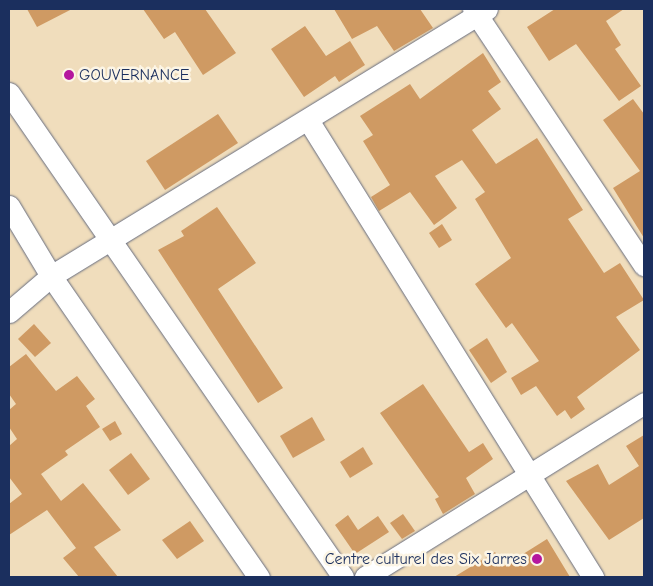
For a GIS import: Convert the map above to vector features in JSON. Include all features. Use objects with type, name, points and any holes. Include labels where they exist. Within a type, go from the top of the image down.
[{"type":"street","points":[[9,312],[51,276],[308,120],[479,11],[644,265]]},
{"type":"street","points":[[11,103],[110,240],[343,577]]},
{"type":"street","points":[[308,120],[593,577]]},
{"type":"street","points":[[9,206],[51,276],[259,577]]},
{"type":"street","points":[[365,577],[644,403]]},
{"type":"building","points":[[27,9],[72,9],[37,27]]},
{"type":"building","points":[[143,9],[205,9],[236,53],[203,75],[175,32],[164,39]]},
{"type":"building","points":[[334,9],[420,9],[433,28],[394,51],[377,26],[352,39]]},
{"type":"building","points":[[555,9],[624,9],[606,21],[621,45],[615,49],[641,86],[619,101],[576,44],[549,61],[527,27]]},
{"type":"building","points":[[305,26],[326,56],[350,41],[365,65],[339,82],[335,76],[304,97],[271,49]]},
{"type":"building","points":[[483,53],[501,82],[488,91],[501,109],[472,130],[496,164],[537,138],[583,210],[568,219],[604,273],[620,263],[644,300],[616,317],[640,350],[577,397],[585,409],[571,419],[565,410],[557,416],[536,386],[521,395],[511,378],[539,361],[512,323],[506,328],[475,284],[511,258],[475,199],[485,192],[462,160],[435,176],[457,208],[434,225],[410,192],[379,211],[371,197],[390,185],[363,141],[373,135],[360,116],[410,84],[420,99]]},
{"type":"building","points":[[633,99],[644,114],[644,238],[613,188],[640,171],[603,120]]},
{"type":"building","points":[[218,114],[238,143],[165,190],[146,161]]},
{"type":"building","points":[[217,207],[256,263],[218,289],[283,388],[258,403],[158,250],[184,236],[181,231]]},
{"type":"building","points":[[442,224],[452,240],[439,248],[429,233]]},
{"type":"building","points":[[34,324],[51,343],[35,357],[18,339]]},
{"type":"building","points":[[487,338],[507,372],[491,383],[469,350]]},
{"type":"building","points":[[26,354],[56,391],[77,376],[95,399],[86,406],[100,427],[65,451],[68,455],[41,474],[61,501],[83,483],[121,530],[94,547],[118,577],[79,577],[63,558],[76,548],[47,510],[9,535],[9,504],[22,494],[9,477],[9,446],[17,439],[9,427],[9,410],[16,404],[9,394],[9,367]]},
{"type":"building","points":[[423,384],[469,452],[483,443],[493,459],[466,478],[475,494],[443,514],[435,499],[439,497],[380,413]]},
{"type":"building","points":[[312,417],[325,440],[293,458],[280,436]]},
{"type":"building","points":[[115,421],[122,434],[110,441],[102,429]]},
{"type":"building","points":[[644,435],[644,518],[609,540],[566,481],[598,464],[609,485],[639,466],[626,446]]},
{"type":"building","points":[[363,447],[373,464],[350,478],[340,462]]},
{"type":"building","points":[[131,453],[150,479],[128,495],[109,470]]},
{"type":"building","points":[[403,514],[415,531],[402,539],[390,523]]},
{"type":"building","points":[[348,515],[358,530],[378,516],[389,532],[355,554],[335,525]]},
{"type":"building","points":[[190,521],[204,541],[177,559],[162,540]]},
{"type":"building","name":"Centre culturel des Six Jarres","points":[[547,539],[570,577],[454,577],[495,552],[504,566]]},
{"type":"place","name":"GOUVERNANCE","points":[[69,75]]},
{"type":"place","name":"Centre culturel des Six Jarres","points":[[537,559]]}]
